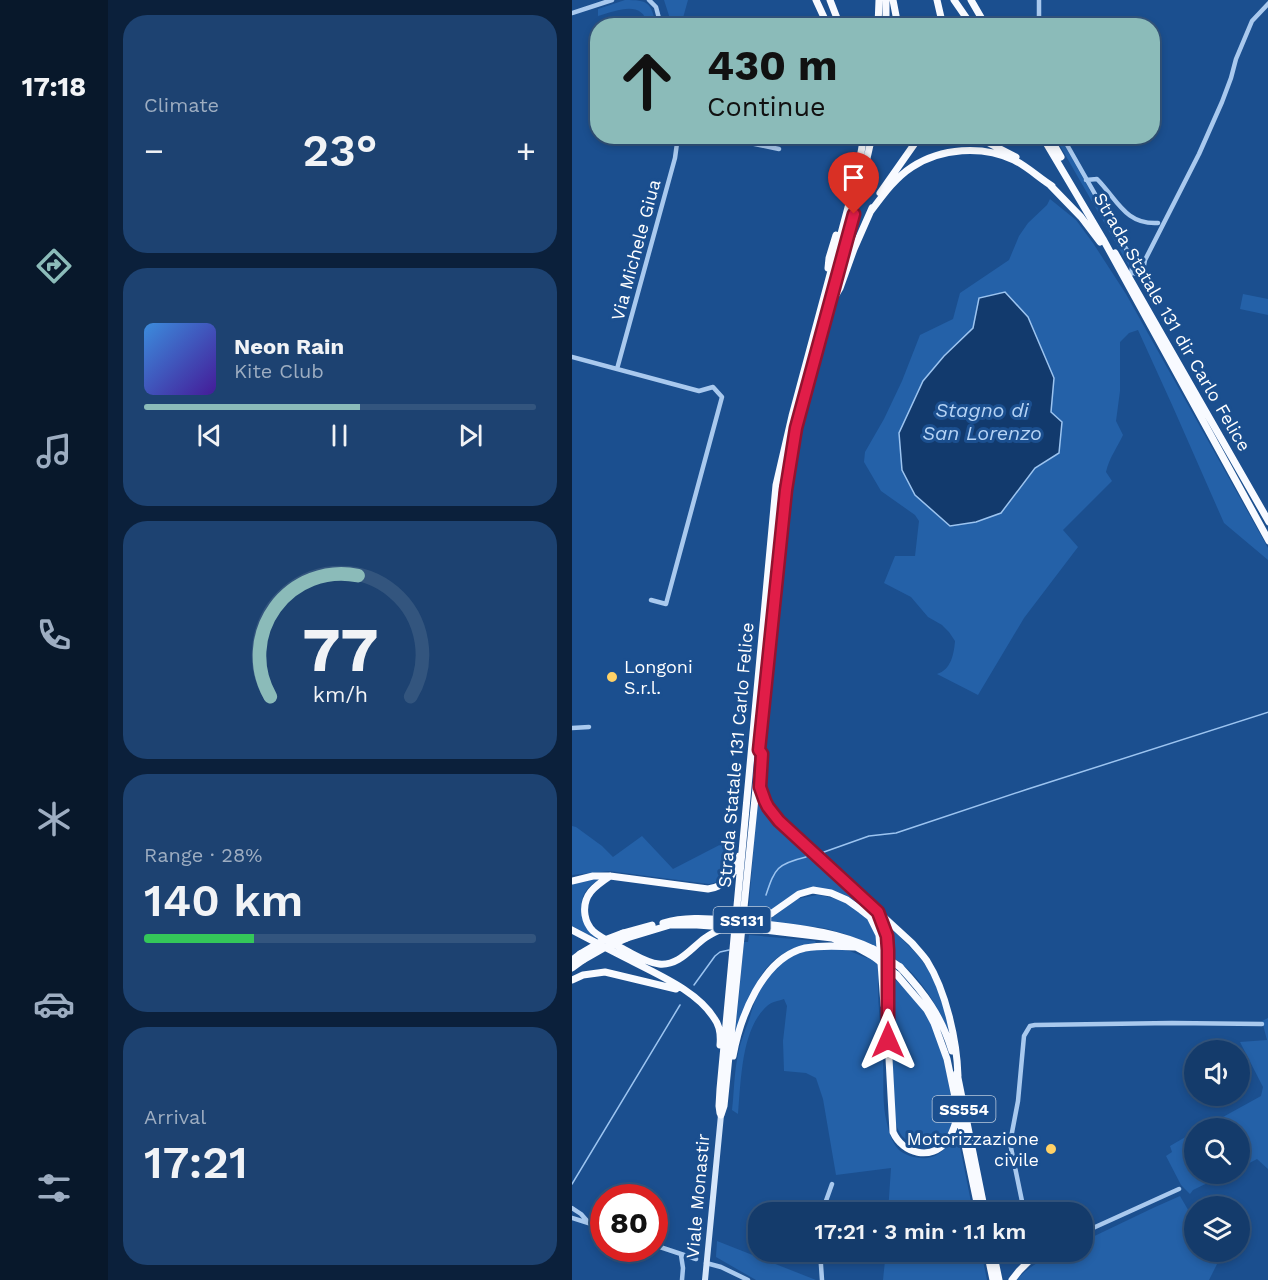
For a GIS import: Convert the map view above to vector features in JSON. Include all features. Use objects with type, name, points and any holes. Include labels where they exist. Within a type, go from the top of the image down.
[{"type":"highway","points":[[816,0],[824,18]]},
{"type":"highway","points":[[830,0],[837,18]]},
{"type":"highway","points":[[878,18],[879,0]]},
{"type":"highway","points":[[886,0],[886,18]]},
{"type":"highway","points":[[893,0],[896,18]]},
{"type":"highway","points":[[937,0],[940,18]]},
{"type":"highway","points":[[971,0],[981,18]]},
{"type":"highway","points":[[956,2],[966,18]]},
{"type":"highway","name":"Strada Statale 131 Carlo Felice","points":[[721,1115],[724,1106],[723,1089],[743,842],[776,485],[825,289],[857,174],[861,144]]},
{"type":"highway","name":"Strada Statale 131 Carlo Felice","points":[[723,1089],[786,490],[796,428],[870,144]]},
{"type":"highway","points":[[827,310],[840,288],[854,249],[880,193],[914,144]]},
{"type":"highway","points":[[990,144],[1015,157],[1052,186],[1090,228],[1119,270]]},
{"type":"highway","points":[[1047,144],[1119,270]]},
{"type":"highway","name":"Strada Statale 131 dir Carlo Felice","points":[[1054,144],[1131,276],[1268,522]]},
{"type":"highway","points":[[871,211],[891,186],[910,168],[944,153],[982,151],[1005,157],[1022,165],[1052,186]]},
{"type":"highway","name":"Strada Statale 131 dir Carlo Felice","points":[[1119,270],[1268,541]]},
{"type":"highway","points":[[759,750],[762,754],[760,787],[768,807],[779,821],[912,943],[926,960],[943,993],[958,1058],[958,1076]]},
{"type":"highway","points":[[572,880],[593,876],[611,876],[708,889],[720,887],[734,873],[743,842]]},
{"type":"highway","points":[[611,876],[590,891],[584,909],[586,921],[591,930],[642,959],[659,964],[675,962],[705,938],[729,924]]},
{"type":"highway","points":[[756,926],[799,894],[813,890],[831,893],[847,900],[870,917],[879,935],[888,1040]]},
{"type":"highway","points":[[878,912],[887,936],[888,950],[888,1040],[893,1132],[903,1146],[916,1152],[936,1150],[948,1141],[958,1115]]},
{"type":"highway","name":"SS554","points":[[572,960],[604,948],[625,935],[670,925],[729,924],[808,929],[837,935],[873,953],[917,985],[934,1009],[948,1038],[958,1076],[983,1202]]},
{"type":"highway","name":"SS554","points":[[756,926],[832,938],[873,953]]},
{"type":"highway","points":[[572,930],[688,992],[710,1011],[720,1031],[717,1081],[723,1089],[730,1082],[733,1055],[740,1031],[754,995],[768,972],[784,958],[803,949],[826,945],[856,947]]},
{"type":"highway","name":"SS554","points":[[572,968],[581,957]]},
{"type":"highway","name":"SS554","points":[[898,971],[927,1010],[947,1059],[977,1202]]},
{"type":"highway","points":[[572,980],[583,975],[605,972],[688,992]]},
{"type":"highway","points":[[989,1262],[993,1280]]},
{"type":"highway","points":[[995,1262],[999,1280]]},
{"type":"highway","points":[[1012,1280],[1028,1262]]},
{"type":"main road","name":"Viale Monastir","points":[[705,1280],[721,1115]]},
{"type":"street","points":[[572,13],[612,0]]},
{"type":"street","points":[[649,0],[656,7],[659,18]]},
{"type":"street","points":[[1038,0],[1039,18]]},
{"type":"street","points":[[1066,144],[1133,261],[1131,276],[1137,274],[1143,270],[1145,260],[1199,154],[1252,21],[1268,3]]},
{"type":"street","name":"Via Michele Giua","points":[[617,369],[677,144]]},
{"type":"street","points":[[755,144],[779,149]]},
{"type":"street","points":[[1086,180],[1097,179],[1112,199],[1135,220],[1148,224],[1158,223]]},
{"type":"street","points":[[572,357],[699,391],[713,387],[722,397],[666,604],[651,600]]},
{"type":"street","points":[[572,728],[589,727]]},
{"type":"street","points":[[1023,1202],[1010,1143],[1018,1101],[1024,1036],[1030,1026],[1151,1023],[1262,1024]]},
{"type":"street","points":[[826,1202],[832,1184]]},
{"type":"street","points":[[1093,1228],[1179,1190]]},
{"type":"street","points":[[572,1208],[581,1214],[588,1224]]},
{"type":"street","points":[[572,1218],[588,1224]]},
{"type":"street","points":[[668,1250],[696,1259]]},
{"type":"street","points":[[681,1255],[682,1280]]},
{"type":"street","points":[[820,1262],[821,1280]]},
{"type":"street","points":[[706,1263],[721,1267],[748,1280]]},
{"type":"shaded area","points":[[625,0],[639,1],[650,7],[654,18],[645,18],[641,12],[629,9],[598,16],[598,9]]},
{"type":"shaded area","points":[[664,0],[688,0],[683,18],[670,18]]},
{"type":"shaded area","points":[[1059,144],[1064,144],[1129,260],[1129,266]]},
{"type":"shaded area","points":[[1050,199],[1076,220],[1126,294],[1268,548],[1268,560],[1224,523],[1138,330],[1129,333],[1120,342],[1120,391],[1116,421],[1123,435],[1106,472],[1112,481],[1063,530],[1078,547],[1024,618],[978,695],[937,674],[946,669],[953,656],[955,641],[949,632],[928,617],[911,597],[884,583],[895,556],[915,556],[919,521],[915,515],[881,491],[864,462],[865,452],[902,381],[920,335],[953,319],[960,293],[1009,260],[1019,236]]},
{"type":"shaded area","points":[[1243,294],[1268,299],[1268,315],[1240,309]]},
{"type":"shaded area","points":[[758,792],[769,813],[875,914],[884,934],[883,947],[879,928],[874,919],[860,905],[843,894],[825,889],[797,893],[764,915],[748,918]]},
{"type":"shaded area","points":[[572,826],[602,846],[613,857],[642,836],[673,869],[735,837],[733,861],[729,873],[724,878],[709,884],[609,871],[572,875]]},
{"type":"shaded area","points":[[601,878],[589,887],[582,901],[584,914],[599,938],[597,939],[572,926],[572,883]]},
{"type":"shaded area","points":[[817,895],[833,898],[850,905],[870,922],[877,935],[879,950],[878,996],[884,1105],[890,1135],[898,1149],[904,1154],[927,1158],[941,1152],[957,1132],[971,1202],[889,1202],[891,1168],[836,1175],[823,1099],[816,1078],[806,1073],[784,1071],[783,1041],[787,1006],[784,999],[767,1006],[758,1016],[752,1028],[744,1057],[738,1114],[732,1110],[740,1045],[764,981],[791,957],[813,949],[850,951],[867,958],[868,943],[845,934],[824,928],[766,922],[797,899]]},
{"type":"shaded area","points":[[887,925],[911,948],[927,968],[939,994],[948,1030],[921,984],[909,970],[890,955]]},
{"type":"shaded area","points":[[749,935],[815,941],[816,943],[797,947],[771,963],[754,988],[737,1035],[735,1034],[744,942],[748,942]]},
{"type":"shaded area","points":[[891,975],[927,1014],[945,1067],[954,1115],[946,1136],[930,1145],[906,1140],[899,1132],[894,1118]]},
{"type":"shaded area","points":[[1268,1018],[1268,1169],[1257,1159],[1250,1163],[1250,1118],[1221,1118],[1243,1106],[1250,1106],[1250,1102],[1261,1096],[1263,1087],[1250,1062],[1250,1041],[1267,1040],[1262,1021]]},
{"type":"shaded area","points":[[1184,1138],[1184,1184],[1205,1184],[1190,1194],[1181,1185],[1166,1156],[1172,1152],[1170,1146]]},
{"type":"shaded area","points":[[1180,1196],[1184,1203],[1184,1262],[1218,1262],[1209,1280],[1017,1280],[1039,1262],[1093,1262],[1093,1237]]},
{"type":"shaded area","points":[[717,1241],[748,1253],[748,1262],[770,1262],[816,1280],[756,1280],[716,1257]]},
{"type":"shaded area","points":[[885,1262],[983,1262],[987,1280],[883,1280]]},
{"type":"water","name":"Stagno di San Lorenzo","points":[[1005,292],[1028,317],[1054,378],[1051,412],[1062,422],[1059,453],[1035,468],[1001,513],[976,522],[950,526],[915,495],[902,470],[899,433],[923,381],[944,356],[973,328],[979,298]]},
{"type":"waterway","points":[[824,852],[869,836],[896,833],[1269,712]]},
{"type":"waterway","points":[[766,895],[779,868],[806,857]]},
{"type":"waterway","points":[[694,985],[715,956],[729,950]]},
{"type":"waterway","points":[[572,1184],[680,1005]]},
{"type":"place","name":"Longoni S.r.l.","points":[[612,677]]},
{"type":"place","name":"Motorizzazione civile","points":[[1051,1149]]},
{"type":"route","points":[[854,214],[796,428],[786,490],[759,750],[762,754],[760,787],[768,807],[779,821],[878,912],[887,936],[888,1040]]}]
